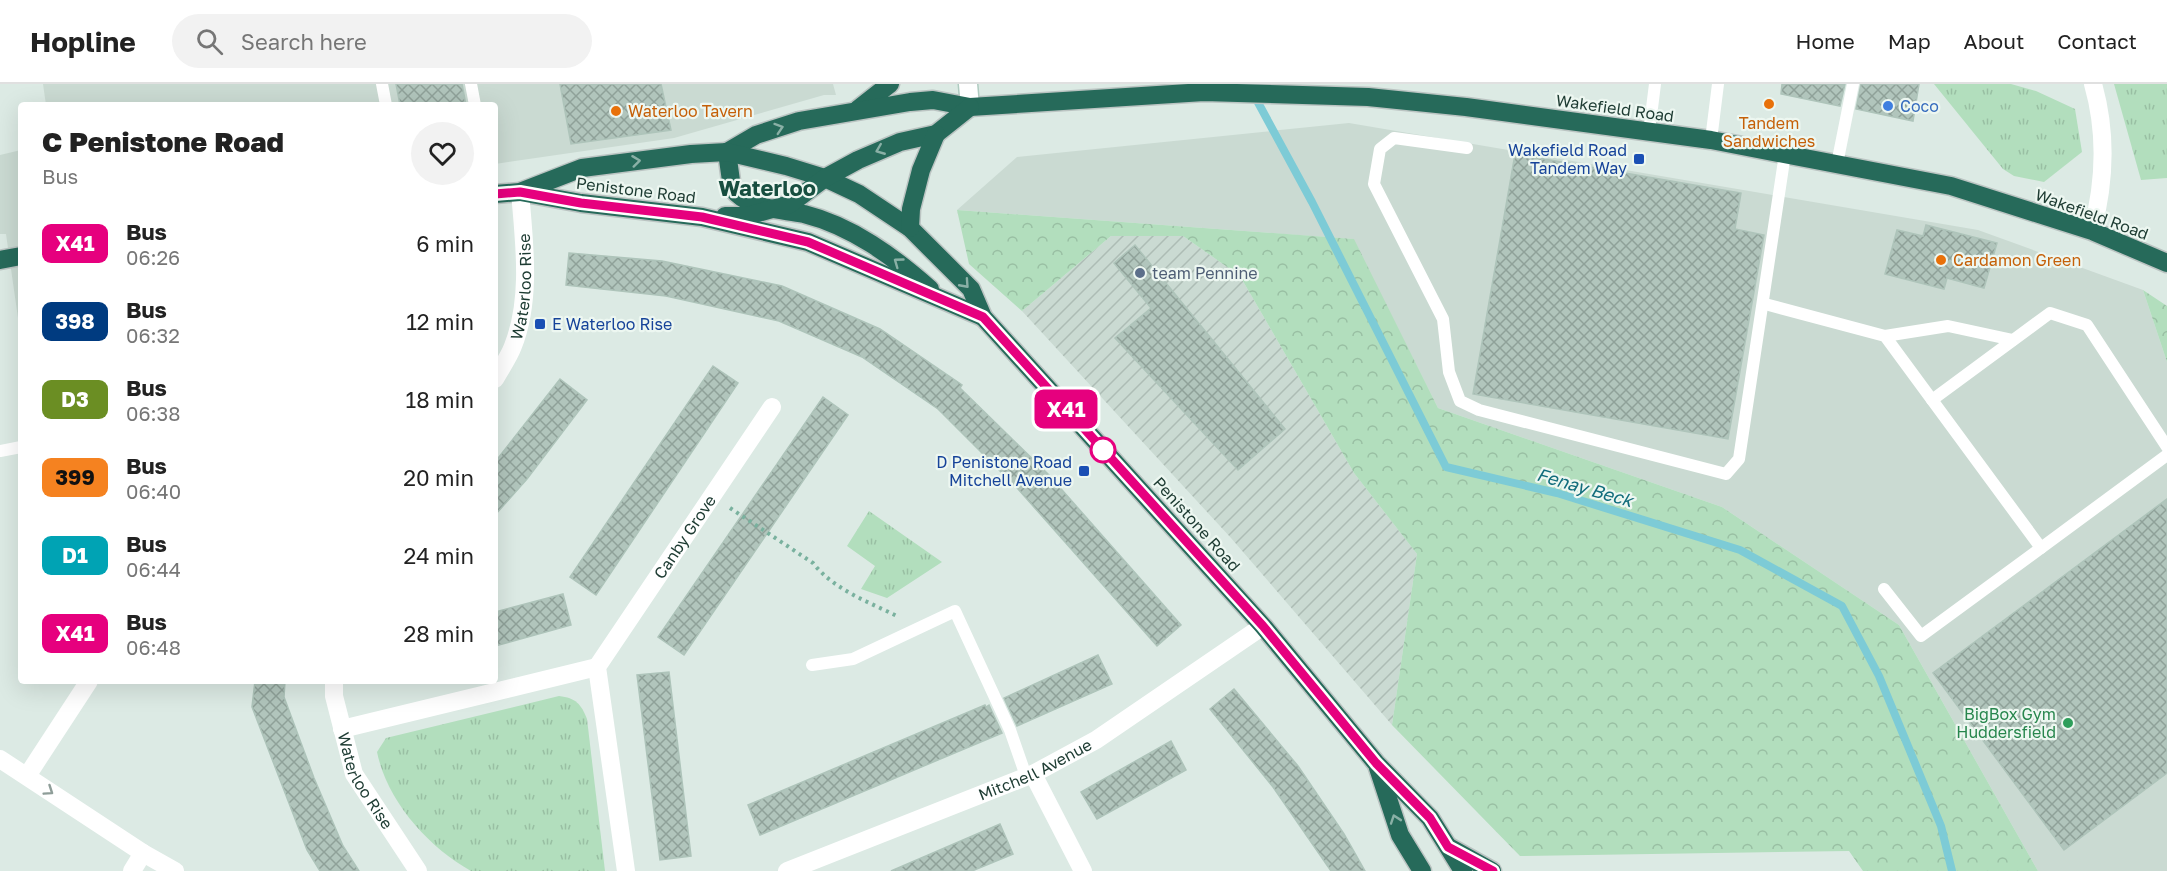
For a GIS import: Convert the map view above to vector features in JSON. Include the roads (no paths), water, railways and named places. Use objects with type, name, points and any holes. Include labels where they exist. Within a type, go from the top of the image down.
[{"type":"highway","points":[[854,112],[890,84]]},
{"type":"highway","name":"Wakefield Road","points":[[727,152],[756,135],[799,121],[933,100],[970,107],[1204,92],[1289,95],[1369,91],[1466,107],[1711,140],[1951,186],[2092,231],[2167,263]]},
{"type":"highway","points":[[702,217],[747,216],[790,204],[825,178],[858,160],[900,142],[936,134],[970,107]]},
{"type":"highway","points":[[910,228],[911,209],[921,170],[936,134]]},
{"type":"highway","points":[[727,152],[730,181],[736,194],[749,203],[817,218],[864,240],[909,270],[942,300]]},
{"type":"highway","name":"Penistone Road","points":[[520,192],[582,168],[691,154],[727,152],[825,178],[885,208],[910,228],[971,289],[983,317],[1263,626],[1376,763],[1430,818],[1463,871]]},
{"type":"highway","points":[[498,194],[520,192]]},
{"type":"highway","name":"Penistone Road","points":[[520,192],[581,203],[702,217],[808,242],[983,317]]},
{"type":"highway","points":[[0,260],[18,257]]},
{"type":"highway","name":"Penistone Road","points":[[1376,763],[1400,835],[1422,871]]},
{"type":"highway","points":[[1448,847],[1492,871]]},
{"type":"street","points":[[968,84],[970,107]]},
{"type":"street","points":[[2092,231],[2101,197],[2104,150],[2101,110],[2093,84]]},
{"type":"street","name":"Waterloo Rise","points":[[498,374],[513,346],[521,314],[526,258],[520,192]]},
{"type":"street","name":"Canby Grove","points":[[597,667],[772,407]]},
{"type":"street","name":"Mitchell Avenue","points":[[787,871],[1029,775],[1096,740],[1263,626]]},
{"type":"street","points":[[342,729],[597,667],[626,871]]},
{"type":"street","points":[[27,776],[87,684]]},
{"type":"street","name":"Waterloo Rise","points":[[334,684],[334,696],[354,774],[418,871]]},
{"type":"street","points":[[0,759],[143,853],[175,871]]},
{"type":"street","points":[[1029,775],[1083,871]]},
{"type":"street","points":[[132,871],[143,853]]},
{"type":"lane","points":[[382,84],[385,102]]},
{"type":"lane","points":[[471,84],[474,102]]},
{"type":"lane","points":[[1649,132],[1655,84]]},
{"type":"lane","points":[[1711,140],[1718,84]]},
{"type":"lane","points":[[1837,164],[1853,84]]},
{"type":"lane","points":[[1467,148],[1394,138],[1380,149],[1374,184],[1443,319],[1449,372],[1460,400],[1479,410],[1726,474],[1739,459],[1765,304],[1785,154]]},
{"type":"lane","points":[[1765,304],[1885,336],[1948,326],[2013,340]]},
{"type":"lane","points":[[1932,400],[2050,313],[2087,325],[2167,447]]},
{"type":"lane","points":[[1885,336],[2041,548]]},
{"type":"lane","points":[[0,451],[18,448]]},
{"type":"lane","points":[[1884,589],[1921,636],[2167,455]]},
{"type":"lane","points":[[812,665],[853,659],[955,611],[1029,775]]},
{"type":"waterway","name":"Fenay Beck","points":[[1248,84],[1312,202],[1446,467],[1557,493],[1740,550],[1842,606],[1879,676],[1941,826],[1952,871]]},
{"type":"place","name":"Tandem Sandwiches","points":[[1769,104]]},
{"type":"place","name":"Coco","points":[[1888,106]]},
{"type":"place","name":"Waterloo Tavern","points":[[616,111]]},
{"type":"place","name":"Wakefield Road Tandem Way","points":[[1639,159]]},
{"type":"place","name":"Cardamon Green","points":[[1941,260]]},
{"type":"place","name":"team Pennine","points":[[1140,273]]},
{"type":"place","name":"E Waterloo Rise","points":[[540,324]]},
{"type":"place","name":"D Penistone Road Mitchell Avenue","points":[[1084,471]]},
{"type":"place","name":"BigBox Gym Huddersfield","points":[[2068,723]]},
{"type":"district","name":"Waterloo","points":[[767,187]]}]
